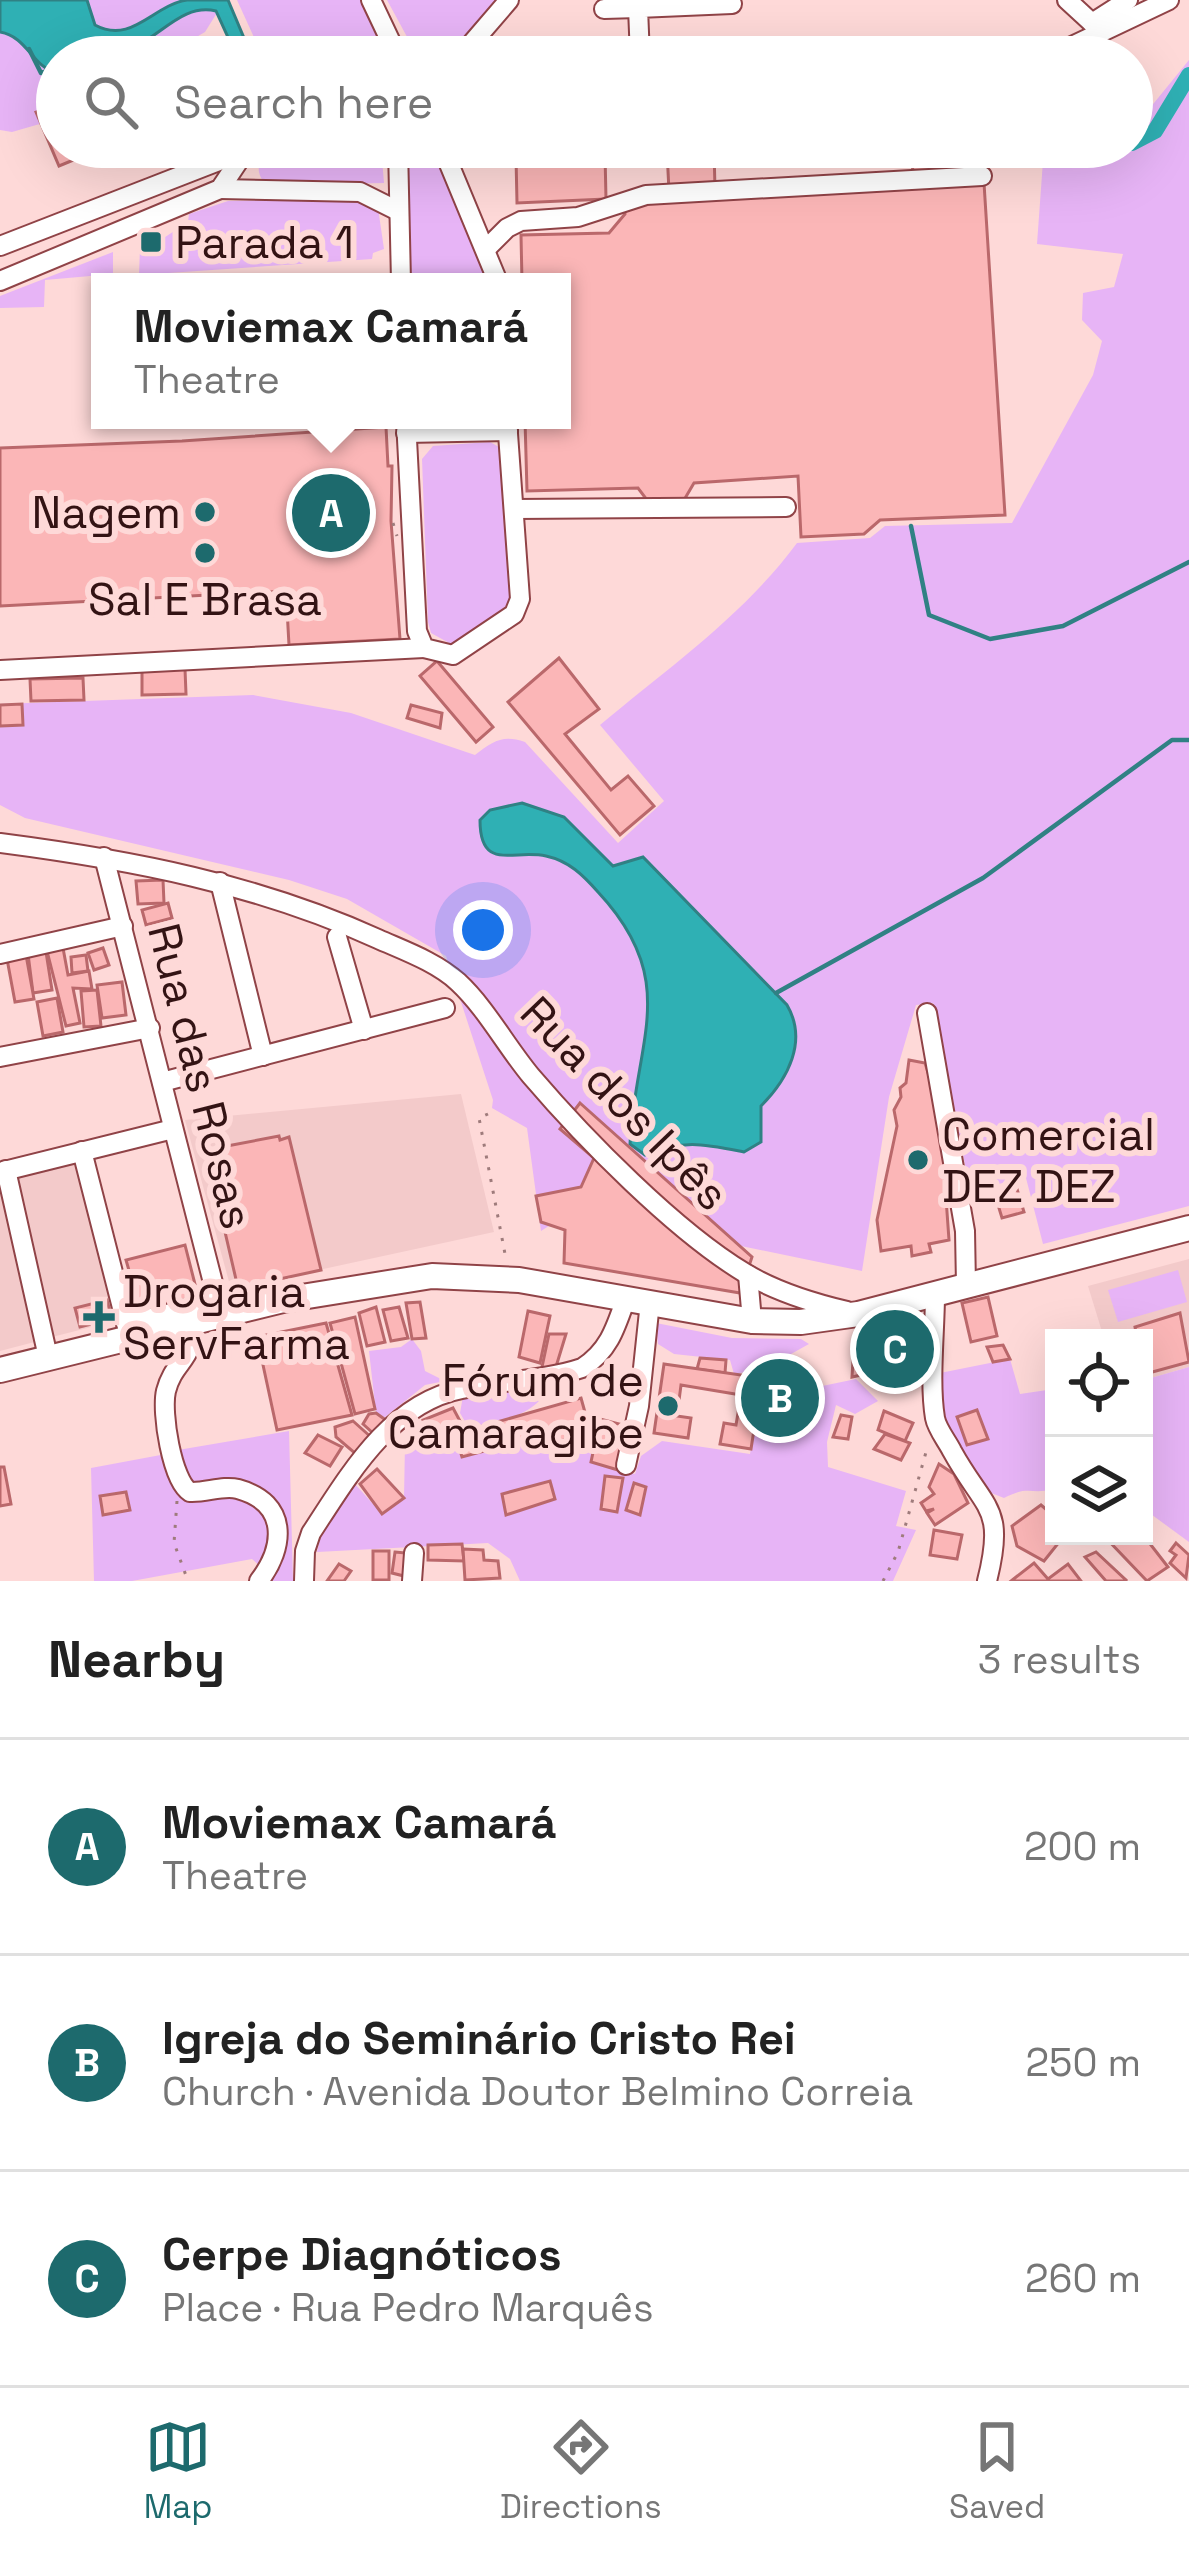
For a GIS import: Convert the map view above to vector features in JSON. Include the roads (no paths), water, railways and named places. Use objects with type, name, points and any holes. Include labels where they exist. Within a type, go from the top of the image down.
[{"type":"main road","points":[[0,1370],[128,1329],[432,1276],[510,1279],[752,1321],[801,1322],[858,1314],[1189,1228]]},
{"type":"street","points":[[371,0],[388,36]]},
{"type":"street","points":[[478,36],[509,0]]},
{"type":"street","points":[[1067,0],[1091,31]]},
{"type":"street","points":[[1083,36],[1128,0]]},
{"type":"street","points":[[1091,31],[1169,0]]},
{"type":"street","points":[[604,9],[732,4]]},
{"type":"street","points":[[638,8],[639,36]]},
{"type":"street","points":[[0,222],[9,242],[200,168]]},
{"type":"street","points":[[220,190],[236,168]]},
{"type":"street","points":[[397,273],[391,257],[398,168]]},
{"type":"street","points":[[451,168],[495,273]]},
{"type":"street","points":[[487,248],[521,220],[578,217],[646,196],[982,176]]},
{"type":"street","points":[[0,281],[220,190],[360,192],[398,212]]},
{"type":"street","points":[[406,429],[412,580],[417,631],[424,648]]},
{"type":"street","points":[[0,670],[424,648],[453,655],[514,614],[520,582],[507,429]]},
{"type":"street","points":[[514,509],[786,507]]},
{"type":"street","name":"Rua dos Ipês","points":[[0,843],[104,857],[220,882],[318,912],[434,965],[459,983],[536,1081],[636,1185],[748,1275],[816,1303],[858,1314]]},
{"type":"street","name":"Rua das Rosas","points":[[104,857],[150,1028],[209,1317]]},
{"type":"street","points":[[220,882],[262,1056]]},
{"type":"street","points":[[0,954],[124,926]]},
{"type":"street","points":[[337,937],[364,1030]]},
{"type":"street","points":[[162,1082],[445,1008]]},
{"type":"street","points":[[927,1013],[965,1231],[966,1285]]},
{"type":"street","points":[[0,1057],[150,1028]]},
{"type":"street","points":[[48,1357],[3,1171],[173,1130]]},
{"type":"street","points":[[82,1151],[128,1329]]},
{"type":"street","points":[[748,1275],[752,1321]]},
{"type":"street","points":[[935,1294],[935,1420],[995,1520],[997,1535],[987,1581]]},
{"type":"street","points":[[626,1465],[642,1383],[638,1300]]},
{"type":"street","points":[[304,1581],[311,1533],[395,1421],[439,1394],[582,1368],[598,1358],[638,1300]]},
{"type":"street","points":[[209,1317],[172,1376],[165,1396],[172,1453],[183,1488],[199,1493],[236,1488],[271,1513],[280,1543],[259,1581]]},
{"type":"street","points":[[412,1581],[414,1553]]},
{"type":"water","points":[[0,0],[87,0],[95,25],[120,30],[175,3],[228,0],[243,36],[227,36],[216,11],[204,10],[183,16],[153,36],[36,36],[36,59],[17,40],[0,32]]},
{"type":"water","points":[[522,803],[564,817],[613,866],[643,857],[787,1005],[796,1032],[795,1046],[787,1072],[761,1106],[761,1142],[744,1152],[694,1144],[645,1155],[630,1144],[647,1013],[639,955],[624,924],[575,870],[546,856],[501,855],[486,847],[480,820],[490,810]]},
{"type":"waterway","points":[[29,49],[36,63]]},
{"type":"waterway","points":[[1153,132],[1189,75]]},
{"type":"waterway","points":[[911,526],[929,615],[990,639],[1063,626],[1189,562]]},
{"type":"waterway","points":[[776,993],[983,878],[1172,740],[1189,740]]},
{"type":"place","name":"Parada 1","points":[[151,242]]},
{"type":"place","name":"Nagem","points":[[205,512]]},
{"type":"place","name":"Moviemax Camará","points":[[331,513]]},
{"type":"place","name":"Sal E Brasa","points":[[205,553]]},
{"type":"place","name":"Comercial DEZ DEZ","points":[[918,1160]]},
{"type":"place","name":"Drogaria ServFarma","points":[[99,1317]]},
{"type":"place","name":"Cerpe Diagnóticos","points":[[895,1349]]},
{"type":"place","name":"Igreja do Seminário Cristo Rei","points":[[780,1398]]},
{"type":"place","name":"Fórum de Camaragibe","points":[[668,1406]]}]
